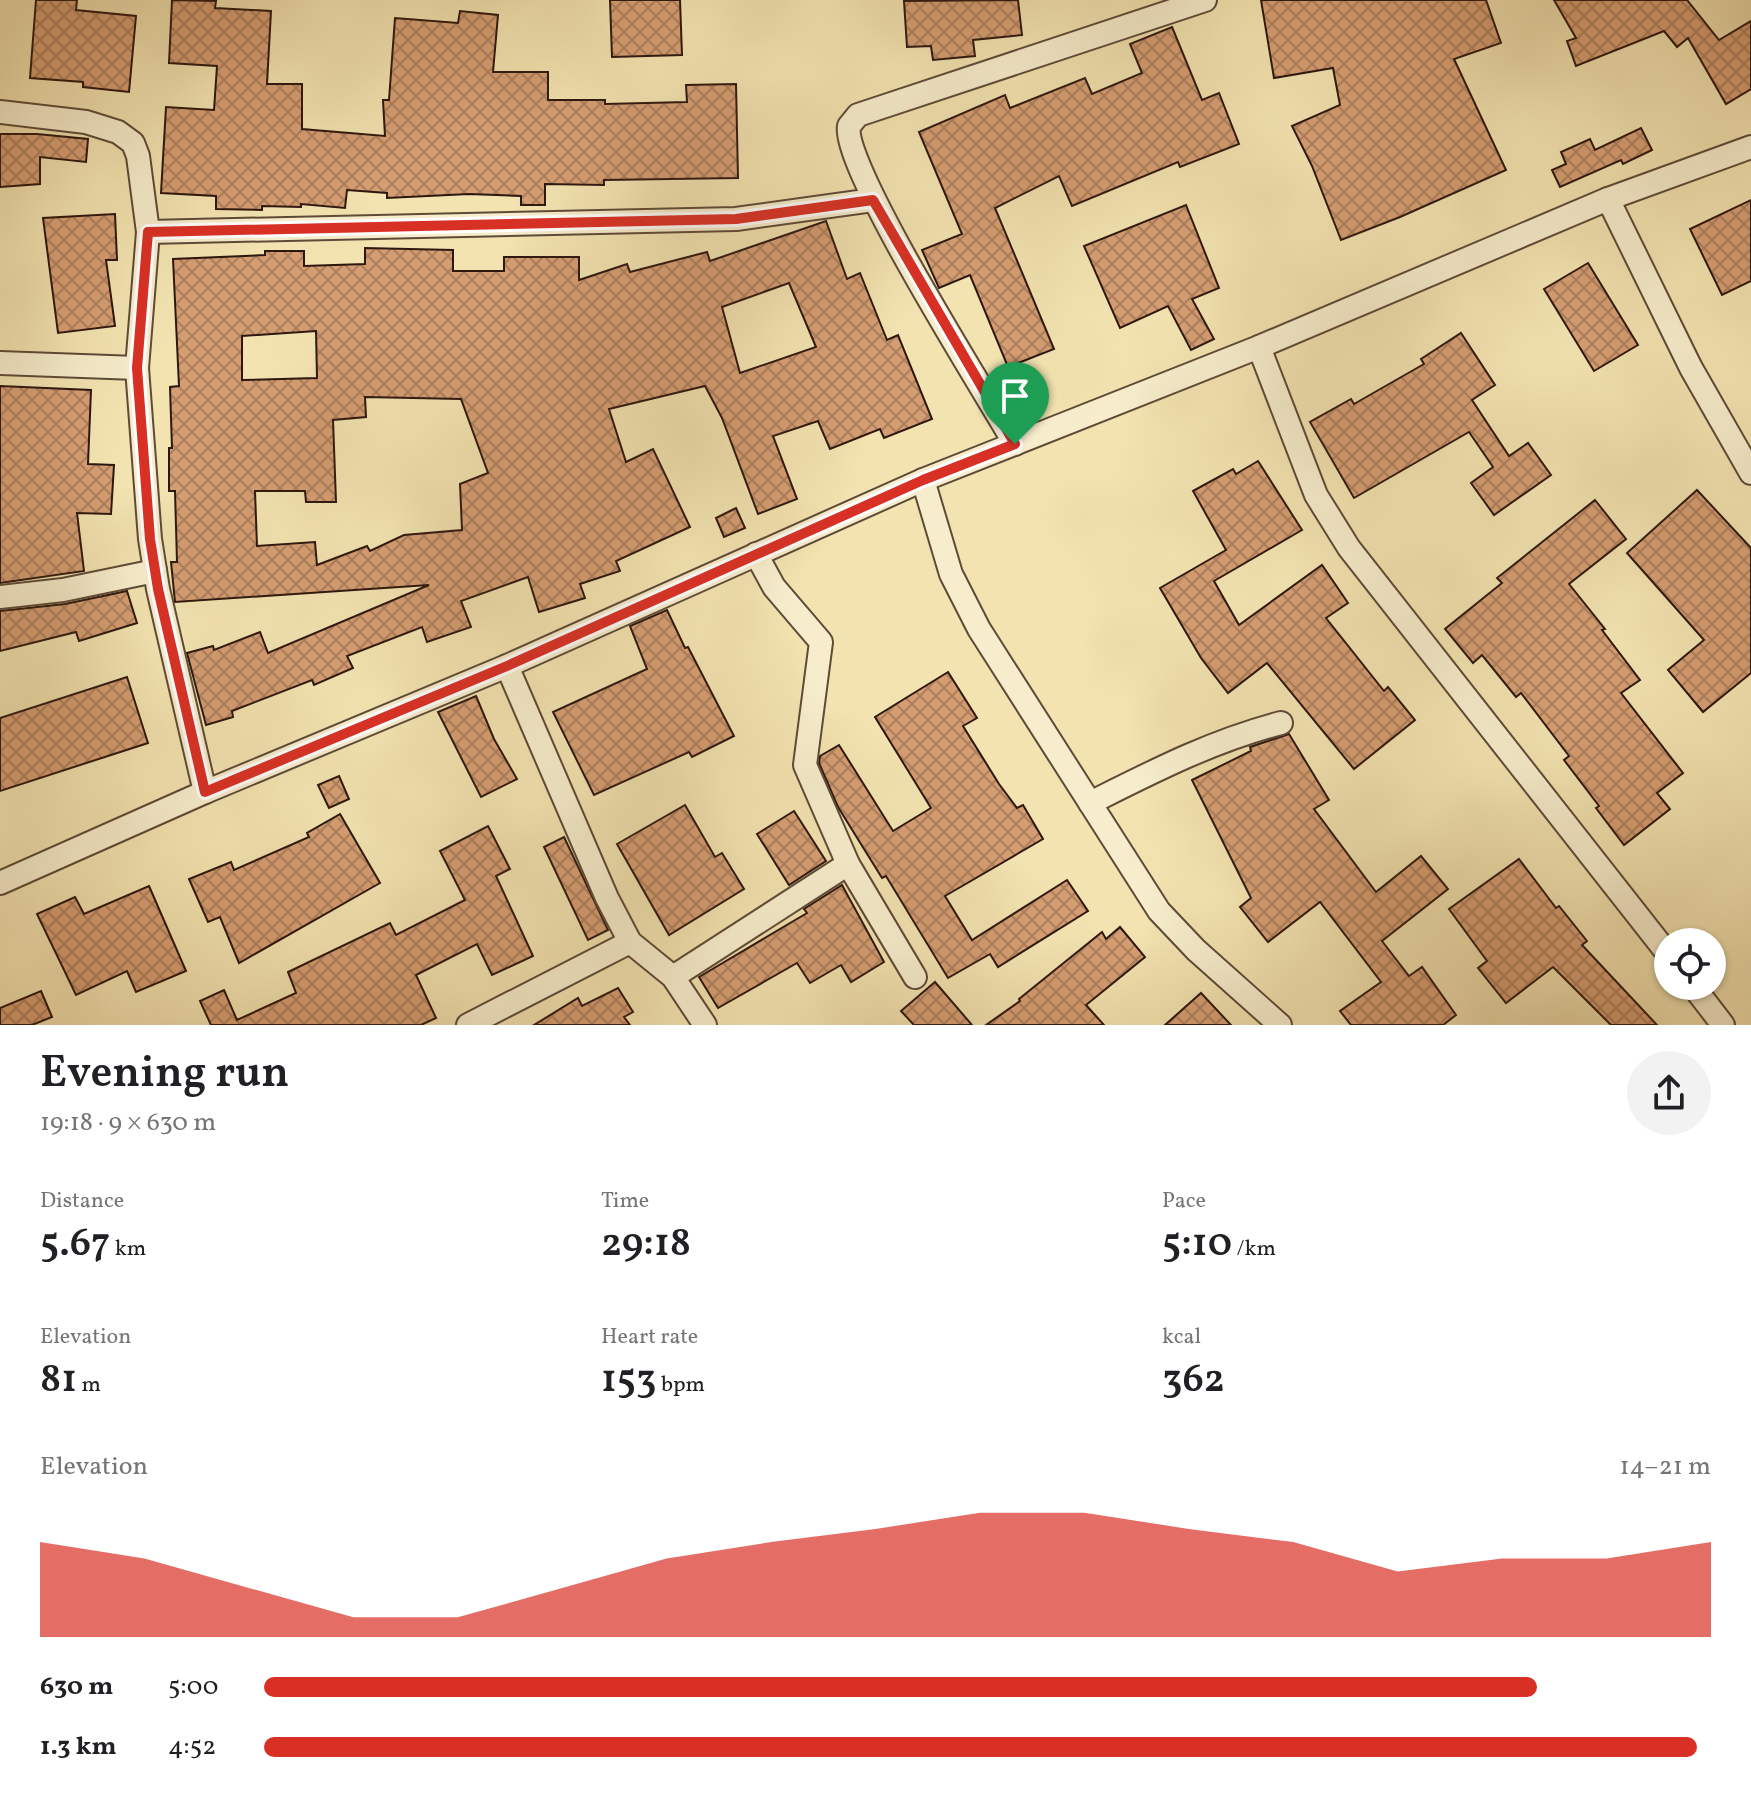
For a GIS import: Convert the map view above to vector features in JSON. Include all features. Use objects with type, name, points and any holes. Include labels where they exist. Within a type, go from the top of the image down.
[{"type":"street","points":[[1015,444],[873,200],[848,132],[849,126],[858,115],[1205,0]]},
{"type":"street","points":[[0,112],[86,122],[118,132],[133,143],[138,156],[148,232],[137,368],[150,539],[205,792]]},
{"type":"street","points":[[0,883],[205,792],[507,666],[923,480],[1259,347],[1608,199],[1751,147]]},
{"type":"street","points":[[1608,199],[1691,368],[1751,473]]},
{"type":"street","points":[[148,232],[736,219],[873,200]]},
{"type":"street","points":[[1259,347],[1316,495],[1349,548],[1654,936]]},
{"type":"street","points":[[0,363],[137,368]]},
{"type":"street","points":[[923,480],[951,574],[979,629],[1159,911],[1196,950],[1280,1025]]},
{"type":"street","points":[[756,554],[774,587],[821,642],[805,765],[848,864],[915,977]]},
{"type":"street","points":[[0,597],[63,590],[155,571]]},
{"type":"street","points":[[507,666],[607,898],[630,942],[673,977],[705,1025]]},
{"type":"street","points":[[1090,803],[1191,753],[1236,735],[1281,723]]},
{"type":"street","points":[[673,977],[848,864]]},
{"type":"street","points":[[468,1025],[630,942]]},
{"type":"street","points":[[1704,1000],[1723,1025]]},
{"type":"building","points":[[36,0],[77,0],[76,10],[136,16],[129,92],[83,87],[83,82],[30,78]]},
{"type":"building","points":[[172,0],[216,1],[215,8],[271,11],[267,84],[302,84],[302,129],[385,136],[383,100],[389,100],[395,18],[458,23],[460,11],[498,15],[493,72],[548,72],[548,100],[605,100],[605,104],[687,102],[686,85],[736,84],[738,178],[604,180],[604,185],[545,184],[545,205],[521,205],[521,196],[469,194],[387,198],[387,193],[347,190],[345,208],[301,204],[301,207],[262,206],[262,210],[216,209],[216,196],[161,193],[166,107],[214,110],[217,66],[169,63]]},
{"type":"building","points":[[610,0],[680,0],[682,55],[612,57]]},
{"type":"building","points":[[1018,0],[1022,35],[973,40],[975,56],[933,60],[931,46],[907,47],[904,1]]},
{"type":"building","points":[[1261,0],[1486,0],[1501,43],[1454,59],[1506,170],[1341,240],[1312,166],[1292,126],[1340,105],[1333,68],[1274,78]]},
{"type":"building","points":[[1554,0],[1687,0],[1719,40],[1751,21],[1751,89],[1726,104],[1688,38],[1677,47],[1664,31],[1576,66],[1567,41],[1576,38]]},
{"type":"building","points":[[1172,27],[1202,100],[1219,93],[1239,144],[1180,167],[1178,162],[1072,206],[1059,176],[995,208],[1054,349],[1008,367],[970,275],[939,288],[922,250],[962,234],[919,132],[1005,95],[1010,108],[1085,78],[1092,94],[1142,73],[1130,44]]},
{"type":"building","points":[[1641,128],[1652,150],[1560,187],[1552,170],[1566,164],[1561,152],[1590,139],[1595,150]]},
{"type":"building","points":[[0,134],[88,139],[86,162],[40,157],[40,184],[0,187]]},
{"type":"building","points":[[1751,200],[1751,281],[1722,295],[1690,229]]},
{"type":"building","points":[[1186,205],[1219,288],[1192,299],[1214,339],[1191,350],[1168,306],[1120,328],[1084,246]]},
{"type":"building","points":[[115,214],[117,260],[106,260],[115,326],[58,333],[43,218]]},
{"type":"building","points":[[826,221],[847,279],[860,273],[887,340],[898,335],[932,419],[884,438],[880,429],[830,449],[818,421],[773,436],[797,499],[758,514],[722,418],[705,386],[609,409],[626,462],[653,449],[690,527],[616,561],[620,571],[580,584],[585,598],[539,612],[528,577],[461,601],[471,627],[427,642],[422,627],[347,656],[353,668],[314,685],[312,680],[232,711],[233,717],[206,725],[187,653],[213,646],[214,650],[260,632],[268,653],[429,585],[175,602],[171,562],[177,562],[175,491],[169,491],[169,448],[172,448],[170,387],[179,386],[173,259],[304,251],[304,266],[365,264],[365,248],[453,250],[453,271],[504,271],[504,257],[579,257],[579,280],[627,264],[630,272],[707,252],[710,261]],"holes":[[[789,283],[816,347],[740,373],[722,307]],[[316,331],[317,378],[242,380],[242,336]],[[365,397],[461,399],[488,473],[460,484],[462,530],[404,535],[370,551],[367,546],[317,565],[315,542],[257,546],[255,491],[305,491],[306,502],[336,502],[333,420],[366,417]]]},
{"type":"building","points":[[1588,263],[1638,345],[1594,371],[1544,289]]},
{"type":"building","points":[[1461,333],[1495,385],[1472,400],[1509,456],[1528,443],[1551,475],[1494,515],[1471,483],[1493,467],[1469,432],[1354,498],[1310,422],[1351,399],[1354,404],[1424,364],[1421,359]]},
{"type":"building","points":[[0,386],[91,390],[88,464],[114,465],[111,514],[77,513],[84,571],[0,583]]},
{"type":"building","points":[[1258,461],[1302,530],[1214,581],[1239,625],[1322,565],[1348,603],[1326,618],[1384,691],[1388,687],[1415,720],[1354,769],[1267,663],[1228,693],[1201,658],[1160,588],[1226,550],[1193,491],[1233,469],[1236,474]]},
{"type":"building","points":[[1697,490],[1751,548],[1751,673],[1703,712],[1668,670],[1704,640],[1627,553]]},
{"type":"building","points":[[1595,500],[1626,539],[1569,584],[1640,680],[1621,693],[1683,773],[1657,793],[1670,809],[1624,845],[1564,760],[1569,756],[1521,693],[1516,697],[1482,655],[1473,663],[1445,629],[1502,583],[1497,578]]},
{"type":"building","points":[[736,508],[745,528],[724,537],[716,518]]},
{"type":"building","points":[[127,591],[137,623],[79,641],[76,632],[0,651],[0,611],[65,604]]},
{"type":"building","points":[[667,610],[734,736],[692,757],[689,752],[594,795],[553,712],[647,669],[630,626]]},
{"type":"building","points":[[948,672],[977,718],[963,726],[999,784],[1017,808],[1023,805],[1043,839],[945,896],[972,940],[1067,880],[1088,911],[998,967],[990,954],[948,978],[886,876],[882,878],[838,807],[819,763],[820,756],[839,745],[893,831],[931,808],[875,717]]},
{"type":"building","points":[[127,677],[148,743],[0,791],[0,718]]},
{"type":"building","points":[[476,696],[494,739],[517,779],[481,797],[438,712]]},
{"type":"building","points":[[1289,734],[1329,800],[1314,809],[1376,892],[1421,856],[1448,889],[1382,941],[1409,976],[1422,967],[1456,1015],[1443,1025],[1351,1025],[1340,1011],[1381,982],[1320,902],[1268,942],[1240,907],[1251,898],[1192,780],[1251,751],[1250,747]]},
{"type":"building","points":[[339,776],[349,799],[329,808],[318,785]]},
{"type":"building","points":[[685,805],[715,857],[722,853],[744,889],[669,935],[617,844]]},
{"type":"building","points":[[794,811],[826,861],[789,885],[757,834]]},
{"type":"building","points":[[340,814],[380,883],[239,963],[220,917],[208,922],[189,879],[231,862],[234,870],[309,837],[307,833]]},
{"type":"building","points":[[488,826],[510,869],[496,876],[533,956],[492,975],[477,944],[416,975],[436,1018],[421,1025],[211,1025],[200,1001],[224,990],[237,1020],[296,993],[288,972],[390,923],[396,935],[465,900],[440,851]]},
{"type":"building","points":[[564,837],[608,930],[588,940],[544,847]]},
{"type":"building","points":[[1519,859],[1556,908],[1559,906],[1587,941],[1582,945],[1657,1025],[1611,1025],[1553,967],[1506,1003],[1478,968],[1487,961],[1449,909]]},
{"type":"building","points":[[842,885],[884,962],[851,982],[841,965],[810,983],[797,963],[718,1008],[699,977],[807,913],[804,909]]},
{"type":"building","points":[[149,886],[186,971],[136,992],[127,971],[76,995],[37,914],[75,897],[84,914]]},
{"type":"building","points":[[1120,927],[1145,957],[1086,1005],[1104,1025],[986,1025],[1020,1001],[1102,932],[1106,939]]},
{"type":"building","points":[[935,982],[972,1025],[914,1025],[901,1011]]},
{"type":"building","points":[[618,988],[633,1012],[624,1017],[630,1025],[534,1025],[578,998],[582,1006]]},
{"type":"building","points":[[41,991],[52,1017],[32,1025],[0,1025],[0,1008]]},
{"type":"building","points":[[1201,993],[1231,1025],[1165,1025]]},
{"type":"route","points":[[873,200],[1015,444],[923,480],[507,666],[205,792],[158,589],[150,539],[137,368],[148,232],[736,219],[873,200]]}]
